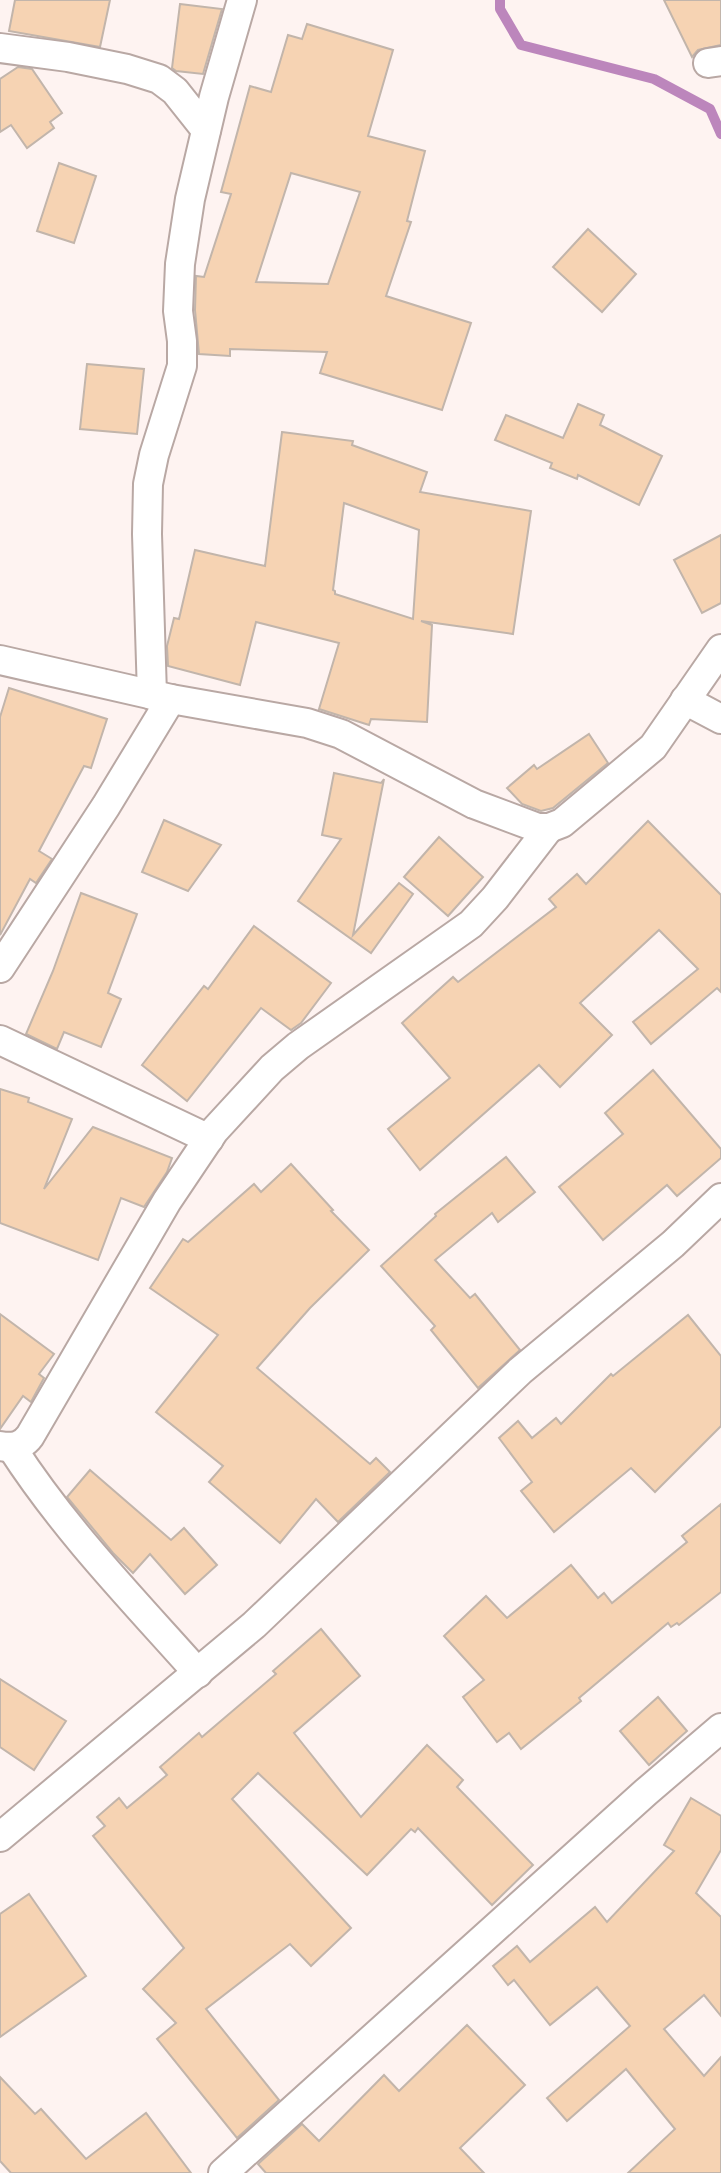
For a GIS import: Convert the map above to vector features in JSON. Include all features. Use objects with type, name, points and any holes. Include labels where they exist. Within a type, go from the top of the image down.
[{"type":"street","points":[[0,968],[106,806],[161,697],[147,534],[148,484],[154,455],[182,366],[178,311],[180,264],[190,199],[242,0]]},
{"type":"street","points":[[0,48],[115,66],[159,79],[175,91],[206,130]]},
{"type":"street","points":[[0,660],[161,697],[307,723],[341,734],[474,804],[538,828],[549,828],[562,823],[653,747],[721,649]]},
{"type":"street","points":[[685,700],[721,719]]},
{"type":"street","points":[[198,1672],[89,1551],[6,1447],[25,1442],[30,1436],[167,1201],[209,1139],[272,1068],[298,1046],[471,924],[495,898],[549,828]]},
{"type":"street","points":[[0,1040],[209,1139]]},
{"type":"street","points":[[0,1838],[254,1625],[520,1371],[673,1244],[721,1198]]},
{"type":"street","points":[[223,2173],[646,1792],[721,1728]]},
{"type":"building","points":[[15,0],[110,0],[100,47],[9,31]]},
{"type":"building","points":[[664,0],[721,0],[721,45],[698,50],[692,57]]},
{"type":"building","points":[[180,4],[222,9],[203,74],[176,71],[172,68]]},
{"type":"building","points":[[307,24],[393,50],[368,136],[425,151],[407,221],[411,222],[386,296],[471,323],[442,410],[320,373],[327,352],[230,349],[230,356],[199,354],[195,310],[196,276],[204,277],[231,194],[221,192],[250,86],[271,92],[288,35],[302,39]],"holes":[[[291,173],[360,192],[328,284],[256,282]]]},
{"type":"building","points":[[18,67],[32,69],[62,113],[50,122],[54,128],[27,148],[11,125],[0,132],[0,79]]},
{"type":"building","points":[[59,163],[96,176],[74,243],[37,231]]},
{"type":"building","points":[[588,229],[636,274],[602,312],[553,267]]},
{"type":"building","points":[[87,364],[144,369],[137,434],[80,429]]},
{"type":"building","points":[[578,404],[604,415],[600,425],[662,456],[639,505],[578,475],[577,479],[550,468],[552,463],[495,440],[506,415],[563,438]]},
{"type":"building","points":[[282,432],[353,441],[352,445],[427,472],[420,492],[531,511],[513,634],[421,621],[432,625],[427,722],[371,719],[369,725],[319,709],[339,643],[256,622],[240,685],[168,666],[167,646],[174,618],[179,619],[195,550],[265,566]],"holes":[[[344,503],[419,530],[413,619],[335,594],[333,590]]]},
{"type":"building","points":[[721,535],[721,603],[702,613],[674,560]]},
{"type":"building","points":[[9,688],[107,719],[91,768],[84,766],[39,851],[52,859],[36,883],[30,879],[0,935],[0,717]]},
{"type":"building","points":[[589,734],[608,763],[553,808],[541,811],[522,804],[507,788],[534,765],[537,769]]},
{"type":"building","points":[[334,773],[381,783],[384,779],[353,935],[399,883],[413,894],[371,953],[298,901],[341,839],[322,835]]},
{"type":"building","points":[[164,820],[221,845],[188,891],[142,872]]},
{"type":"building","points":[[648,821],[721,895],[721,992],[717,988],[651,1044],[633,1022],[698,969],[659,930],[580,1003],[612,1035],[560,1087],[539,1065],[420,1170],[388,1129],[450,1078],[402,1023],[453,977],[458,982],[556,907],[549,899],[577,874],[586,884]]},
{"type":"building","points":[[439,837],[483,877],[448,916],[404,877]]},
{"type":"building","points":[[81,893],[137,914],[108,993],[121,999],[101,1047],[64,1032],[57,1049],[26,1034],[53,971]]},
{"type":"building","points":[[254,926],[331,983],[301,1023],[291,1030],[261,1008],[187,1101],[142,1065],[204,986],[208,989]]},
{"type":"building","points":[[653,1070],[721,1149],[721,1158],[677,1196],[667,1185],[603,1240],[559,1187],[623,1134],[605,1113]]},
{"type":"building","points":[[0,1089],[29,1098],[28,1102],[72,1119],[44,1189],[93,1127],[172,1158],[167,1172],[144,1207],[121,1198],[98,1260],[0,1223]]},
{"type":"building","points":[[506,1157],[535,1192],[498,1222],[492,1213],[435,1260],[470,1298],[475,1294],[520,1350],[478,1388],[431,1330],[435,1326],[381,1266],[436,1216],[435,1214]]},
{"type":"building","points":[[291,1164],[369,1250],[310,1308],[257,1368],[370,1464],[376,1458],[390,1472],[338,1522],[316,1499],[280,1543],[209,1482],[223,1466],[156,1412],[218,1335],[150,1288],[183,1239],[188,1242],[254,1184],[261,1192]]},
{"type":"building","points":[[0,1314],[54,1354],[39,1374],[44,1378],[31,1402],[23,1396],[0,1429]]},
{"type":"building","points":[[688,1315],[721,1356],[721,1426],[655,1492],[631,1468],[554,1532],[521,1491],[532,1482],[499,1438],[518,1421],[532,1438],[556,1418],[561,1424],[611,1374],[613,1376]]},
{"type":"building","points":[[90,1470],[171,1540],[184,1528],[217,1565],[185,1594],[150,1554],[133,1573],[67,1497]]},
{"type":"building","points":[[721,1504],[721,1592],[679,1625],[677,1623],[671,1627],[668,1623],[579,1698],[581,1701],[521,1749],[509,1733],[497,1742],[463,1697],[484,1680],[444,1636],[486,1596],[507,1618],[571,1565],[598,1598],[604,1593],[612,1603],[687,1542],[682,1536]]},
{"type":"building","points":[[321,1629],[360,1676],[294,1733],[361,1817],[427,1745],[463,1780],[457,1787],[533,1865],[492,1905],[418,1828],[415,1832],[411,1829],[367,1875],[258,1773],[232,1799],[351,1928],[311,1966],[290,1944],[206,2009],[279,2100],[237,2138],[157,2039],[176,2023],[143,1989],[184,1948],[93,1836],[105,1826],[97,1817],[119,1798],[127,1808],[167,1775],[160,1767],[199,1733],[202,1737],[276,1674],[273,1671]]},
{"type":"building","points":[[0,1679],[66,1721],[34,1770],[0,1747]]},
{"type":"building","points":[[658,1697],[687,1731],[649,1765],[620,1731]]},
{"type":"building","points":[[691,1798],[721,1816],[721,1850],[696,1893],[721,1917],[721,2016],[704,1995],[664,2029],[704,2076],[721,2057],[721,2173],[628,2173],[675,2129],[626,2069],[567,2121],[547,2098],[630,2026],[597,1987],[550,2025],[514,1980],[508,1985],[493,1966],[517,1946],[530,1962],[595,1907],[607,1922],[674,1851],[664,1845]]},
{"type":"building","points":[[29,1894],[86,1976],[0,2037],[0,1914]]},
{"type":"building","points":[[467,2025],[525,2085],[460,2148],[484,2173],[266,2173],[258,2164],[302,2124],[319,2141],[384,2075],[399,2091]]},
{"type":"building","points":[[0,2077],[35,2114],[41,2109],[86,2159],[146,2113],[191,2173],[11,2173],[0,2161]]},
{"type":"waterway","points":[[500,0],[500,9],[521,45],[654,79],[710,109],[721,134]]}]
